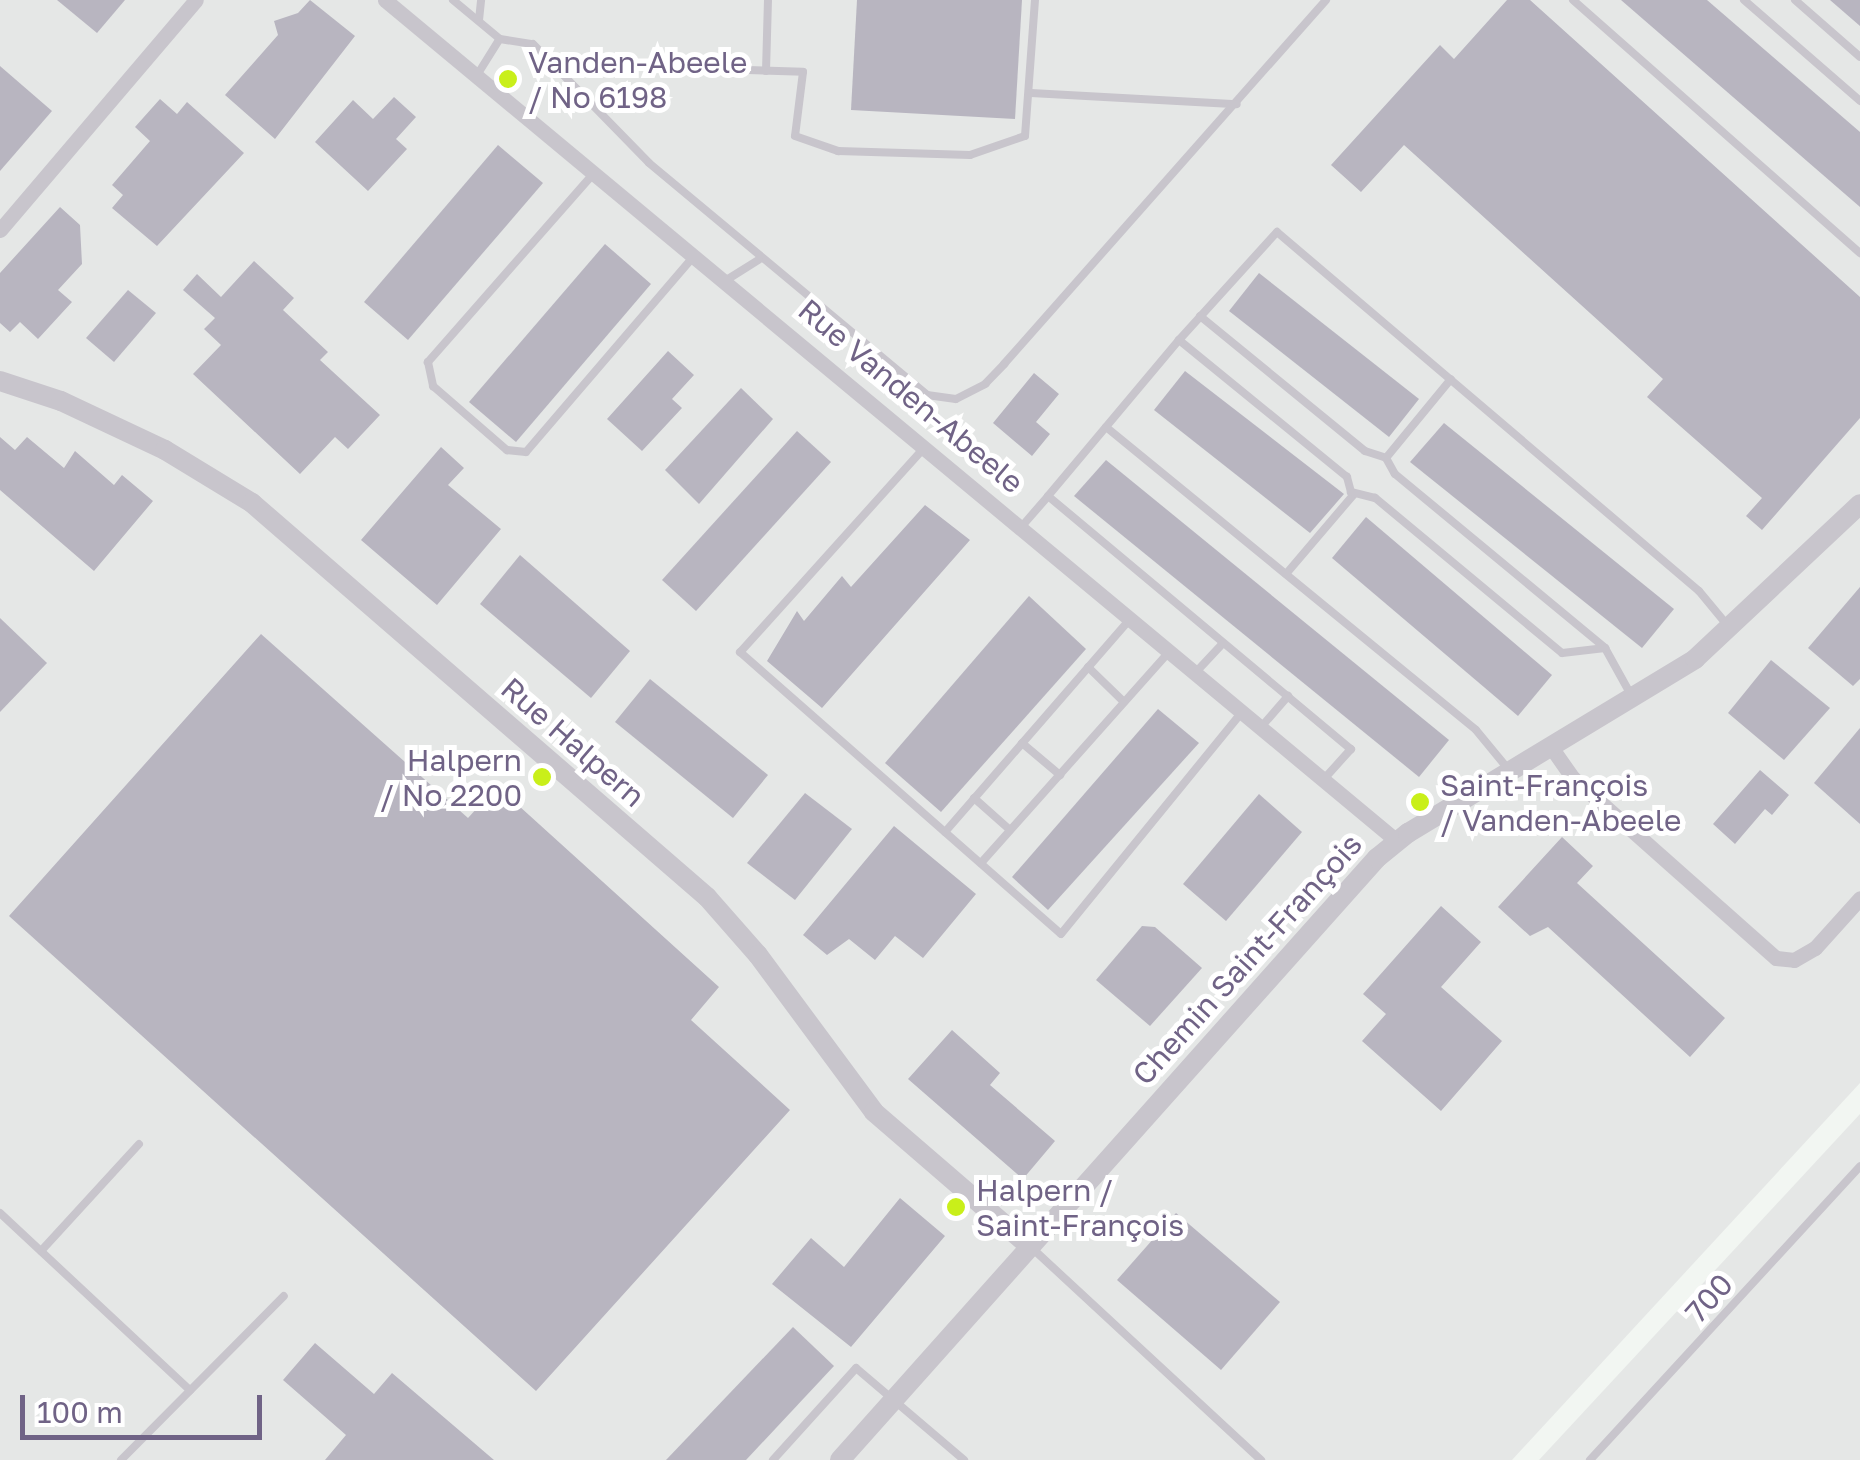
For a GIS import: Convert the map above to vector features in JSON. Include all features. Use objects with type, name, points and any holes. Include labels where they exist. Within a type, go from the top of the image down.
[{"type":"street","points":[[0,230],[196,0]]},
{"type":"street","name":"Rue Vanden-Abeele","points":[[385,0],[479,72],[1397,840]]},
{"type":"street","name":"Rue Halpern","points":[[0,381],[61,400],[148,442],[252,503],[707,898],[758,954],[874,1112],[1029,1246]]},
{"type":"street","name":"Chemin Saint-François","points":[[840,1460],[1397,840],[1634,699],[1732,630],[1860,504]]},
{"type":"street","points":[[1551,747],[1573,778],[1776,958],[1794,960],[1815,948],[1860,898]]},
{"type":"lane","points":[[453,0],[500,39],[532,44],[649,164],[926,396],[956,399],[985,384],[1326,0]]},
{"type":"lane","points":[[478,21],[480,0]]},
{"type":"lane","points":[[766,71],[768,0]]},
{"type":"lane","points":[[554,64],[803,72],[795,136],[838,150],[970,154],[1025,136],[1035,0]]},
{"type":"lane","points":[[1574,0],[1860,253]]},
{"type":"lane","points":[[1744,0],[1860,101]]},
{"type":"lane","points":[[1795,0],[1860,57]]},
{"type":"lane","points":[[479,72],[500,39]]},
{"type":"lane","points":[[1030,94],[1237,104]]},
{"type":"lane","points":[[596,170],[428,362],[433,386],[507,450],[526,452],[697,253]]},
{"type":"lane","points":[[1022,525],[1179,340],[1277,232],[1699,591],[1732,630]]},
{"type":"lane","points":[[728,279],[759,260]]},
{"type":"lane","points":[[1200,316],[1365,452],[1386,458],[1395,474],[1605,648],[1634,699]]},
{"type":"lane","points":[[1179,340],[1348,477],[1354,494]]},
{"type":"lane","points":[[1386,458],[1450,379]]},
{"type":"lane","points":[[1106,427],[1476,730],[1510,771]]},
{"type":"lane","points":[[926,445],[740,652],[1061,934],[1244,710]]},
{"type":"lane","points":[[1286,574],[1354,494]]},
{"type":"lane","points":[[1354,494],[1375,498],[1562,653],[1605,648]]},
{"type":"lane","points":[[1048,496],[1351,749],[1325,778]]},
{"type":"lane","points":[[945,832],[1132,616]]},
{"type":"lane","points":[[1197,671],[1223,643]]},
{"type":"lane","points":[[980,863],[1171,650]]},
{"type":"lane","points":[[1088,667],[1124,702]]},
{"type":"lane","points":[[1262,726],[1288,696]]},
{"type":"lane","points":[[1022,743],[1060,774]]},
{"type":"lane","points":[[974,798],[1010,830]]},
{"type":"lane","points":[[41,1251],[139,1144]]},
{"type":"lane","name":"700","points":[[1590,1460],[1860,1166]]},
{"type":"lane","points":[[0,1213],[190,1390]]},
{"type":"lane","points":[[1029,1246],[1261,1460]]},
{"type":"lane","points":[[121,1460],[284,1296]]},
{"type":"lane","points":[[774,1460],[856,1368],[964,1460]]},
{"type":"shaded area","points":[[0,0],[1860,0],[1860,1083],[1512,1460],[0,1460]]},
{"type":"shaded area","points":[[1860,1114],[1860,1460],[1539,1460]]},
{"type":"building","points":[[57,0],[125,0],[97,33]]},
{"type":"building","points":[[310,0],[355,36],[275,139],[225,95],[278,35],[274,21],[298,13]]},
{"type":"building","points":[[857,0],[1022,0],[1015,119],[851,110]]},
{"type":"building","points":[[1507,0],[1530,0],[1860,297],[1860,418],[1762,530],[1746,516],[1762,498],[1647,397],[1663,379],[1404,145],[1361,192],[1331,165],[1440,45],[1454,59]]},
{"type":"building","points":[[1621,0],[1707,0],[1860,132],[1860,207]]},
{"type":"building","points":[[1830,0],[1860,0],[1860,26]]},
{"type":"building","points":[[0,66],[52,111],[0,171]]},
{"type":"building","points":[[394,97],[416,117],[396,139],[407,149],[368,191],[315,142],[353,100],[373,119]]},
{"type":"building","points":[[160,99],[177,114],[187,102],[244,153],[157,246],[112,208],[123,195],[112,185],[150,141],[135,127]]},
{"type":"building","points":[[498,145],[543,183],[408,340],[364,302]]},
{"type":"building","points":[[60,207],[80,225],[82,264],[58,290],[72,302],[38,339],[20,322],[10,332],[0,323],[0,273]]},
{"type":"building","points":[[605,244],[651,284],[516,442],[469,402]]},
{"type":"building","points":[[254,261],[294,298],[283,310],[328,352],[320,360],[380,415],[348,449],[335,437],[300,474],[193,374],[221,345],[204,329],[215,318],[183,290],[197,274],[221,297]]},
{"type":"building","points":[[1259,273],[1419,399],[1389,437],[1229,311]]},
{"type":"building","points":[[128,290],[156,313],[114,362],[86,338]]},
{"type":"building","points":[[668,351],[694,375],[672,399],[682,408],[642,451],[607,419]]},
{"type":"building","points":[[1185,371],[1344,494],[1310,533],[1154,410]]},
{"type":"building","points":[[1034,373],[1059,394],[1036,422],[1050,434],[1032,456],[993,423]]},
{"type":"building","points":[[741,388],[773,419],[699,504],[665,470]]},
{"type":"building","points":[[1444,423],[1674,609],[1642,648],[1410,462]]},
{"type":"building","points":[[797,431],[831,462],[696,611],[662,580]]},
{"type":"building","points":[[0,437],[15,450],[27,437],[64,468],[75,451],[114,485],[122,475],[153,501],[94,571],[0,490]]},
{"type":"building","points":[[441,447],[464,468],[448,485],[501,529],[437,605],[361,540]]},
{"type":"building","points":[[1106,460],[1449,740],[1419,777],[1074,496]]},
{"type":"building","points":[[925,505],[970,540],[822,708],[767,661],[797,611],[804,621],[842,576],[851,587]]},
{"type":"building","points":[[1366,517],[1552,675],[1518,716],[1332,558]]},
{"type":"building","points":[[520,555],[630,651],[591,698],[480,604]]},
{"type":"building","points":[[1860,587],[1860,679],[1853,686],[1808,648]]},
{"type":"building","points":[[1029,596],[1086,649],[941,812],[885,763]]},
{"type":"building","points":[[0,618],[47,663],[0,712]]},
{"type":"building","points":[[261,634],[468,818],[497,786],[719,987],[691,1020],[790,1110],[536,1391],[9,916]]},
{"type":"building","points":[[1771,660],[1830,708],[1784,760],[1728,713]]},
{"type":"building","points":[[650,679],[768,775],[733,818],[615,722]]},
{"type":"building","points":[[1158,709],[1199,743],[1048,910],[1012,877]]},
{"type":"building","points":[[1860,728],[1860,824],[1814,783]]},
{"type":"building","points":[[1760,770],[1789,795],[1772,815],[1765,809],[1735,844],[1713,824]]},
{"type":"building","points":[[805,793],[852,829],[795,900],[747,863]]},
{"type":"building","points":[[1259,794],[1302,832],[1226,921],[1183,884]]},
{"type":"building","points":[[894,826],[976,894],[923,958],[895,936],[875,960],[849,939],[827,955],[803,935]]},
{"type":"building","points":[[1562,837],[1593,866],[1577,883],[1725,1018],[1690,1057],[1548,927],[1530,936],[1498,907]]},
{"type":"building","points":[[1441,906],[1481,942],[1441,987],[1502,1041],[1441,1111],[1362,1041],[1386,1014],[1363,994]]},
{"type":"building","points":[[1142,926],[1155,927],[1202,968],[1150,1026],[1096,980]]},
{"type":"building","points":[[952,1030],[1000,1073],[990,1085],[1055,1141],[1023,1179],[908,1079]]},
{"type":"building","points":[[900,1198],[945,1236],[851,1347],[772,1284],[811,1238],[844,1267]]},
{"type":"building","points":[[1176,1213],[1280,1302],[1221,1370],[1117,1280]]},
{"type":"building","points":[[793,1327],[834,1366],[746,1460],[666,1460]]},
{"type":"building","points":[[315,1343],[374,1394],[392,1373],[494,1460],[325,1460],[346,1435],[283,1380]]},
{"type":"place","name":"Vanden-Abeele / No 6198","points":[[508,79]]},
{"type":"place","name":"Halpern / No 2200","points":[[542,777]]},
{"type":"place","name":"Saint-François / Vanden-Abeele","points":[[1420,802]]},
{"type":"place","name":"Halpern / Saint-François","points":[[956,1207]]}]
